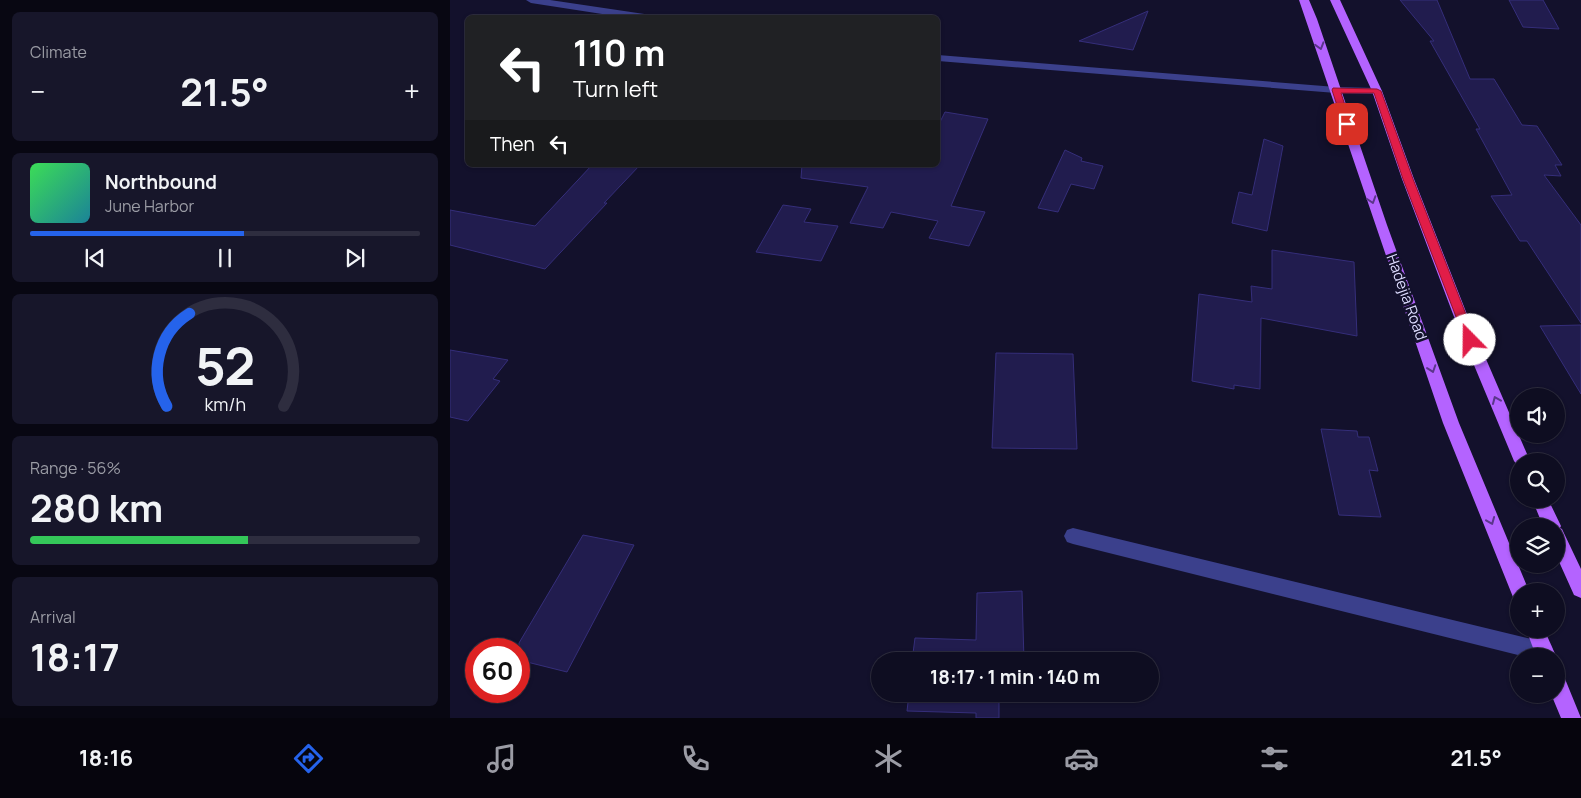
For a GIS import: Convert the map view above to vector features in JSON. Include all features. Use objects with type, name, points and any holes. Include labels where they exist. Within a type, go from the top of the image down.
[{"type":"main road","name":"Hadejia Road","points":[[1304,0],[1451,423],[1517,583]]},
{"type":"main road","points":[[1335,0],[1377,91],[1408,179],[1463,322],[1519,453]]},
{"type":"main road","points":[[1565,554],[1581,589]]},
{"type":"main road","points":[[1565,703],[1571,718]]},
{"type":"street","points":[[531,0],[631,15]]},
{"type":"street","points":[[940,58],[1336,90],[1377,91]]},
{"type":"street","points":[[1073,536],[1521,648]]},
{"type":"building","points":[[1400,0],[1437,0],[1470,79],[1494,79],[1522,125],[1537,126],[1562,165],[1555,165],[1561,176],[1544,175],[1581,225],[1581,323],[1527,241],[1520,241],[1491,196],[1512,195],[1476,129],[1480,129],[1430,41],[1434,41]]},
{"type":"building","points":[[1509,0],[1543,0],[1559,29],[1523,27]]},
{"type":"building","points":[[1148,11],[1133,50],[1079,41]]},
{"type":"building","points":[[945,112],[988,119],[951,206],[985,212],[969,246],[929,238],[938,221],[891,212],[883,228],[850,223],[868,187],[801,178],[802,167],[940,167],[940,122]]},
{"type":"building","points":[[1264,139],[1283,146],[1267,231],[1232,223],[1239,192],[1252,195]]},
{"type":"building","points":[[1065,150],[1082,158],[1081,161],[1103,166],[1094,189],[1071,184],[1058,212],[1038,208]]},
{"type":"building","points":[[590,167],[638,167],[545,269],[450,245],[450,210],[535,226]]},
{"type":"building","points":[[783,205],[811,209],[804,222],[838,226],[821,261],[756,252]]},
{"type":"building","points":[[1272,250],[1354,262],[1357,336],[1261,318],[1260,389],[1234,385],[1234,389],[1192,381],[1199,294],[1252,302],[1251,286],[1272,289]]},
{"type":"building","points":[[1581,325],[1581,394],[1540,326]]},
{"type":"building","points":[[450,350],[508,360],[493,379],[500,381],[468,421],[450,417]]},
{"type":"building","points":[[996,353],[1073,354],[1077,449],[992,448]]},
{"type":"building","points":[[1321,429],[1357,431],[1358,437],[1369,437],[1378,471],[1369,470],[1381,517],[1339,515]]},
{"type":"building","points":[[583,535],[634,545],[567,672],[530,663],[530,638],[522,638]]},
{"type":"building","points":[[1022,591],[1024,652],[913,652],[915,638],[976,640],[977,593]]},
{"type":"building","points":[[908,702],[999,702],[999,718],[976,718],[976,713],[907,711]]},
{"type":"route","points":[[1347,124],[1336,90],[1377,91],[1408,179],[1470,340]]}]
